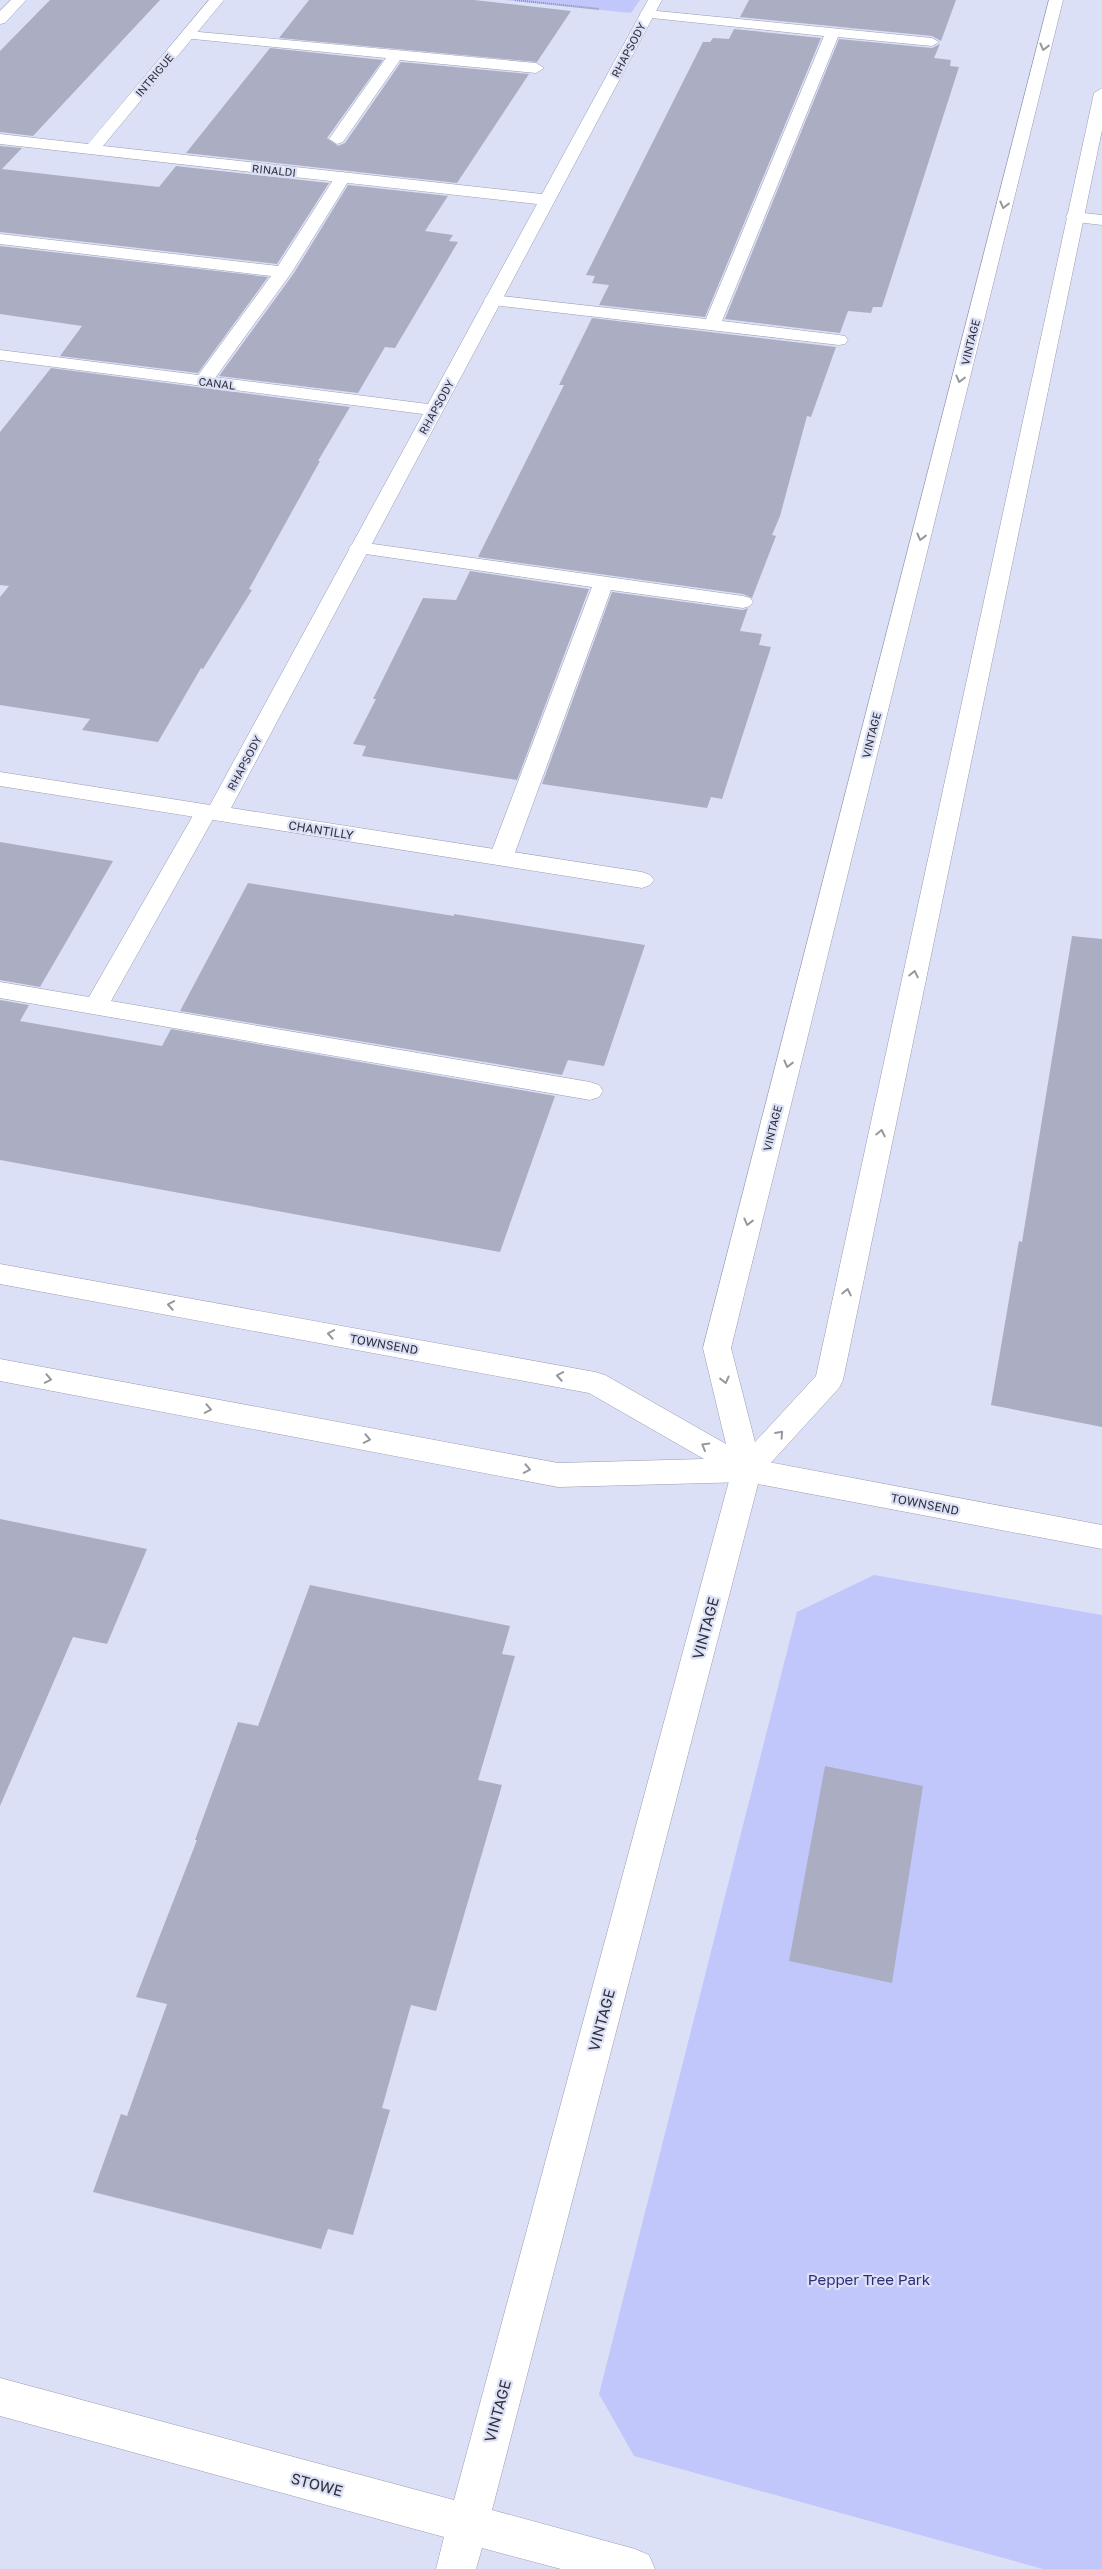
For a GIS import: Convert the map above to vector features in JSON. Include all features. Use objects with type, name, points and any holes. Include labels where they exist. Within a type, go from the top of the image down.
[{"type":"street","points":[[0,20],[19,0]]},
{"type":"street","name":"INTRIGUE","points":[[91,150],[217,0]]},
{"type":"street","name":"VINTAGE","points":[[747,1470],[717,1348],[1056,0]]},
{"type":"street","points":[[651,7],[833,32],[932,42]]},
{"type":"street","name":"RHAPSODY","points":[[96,1006],[212,812],[359,548],[651,7]]},
{"type":"street","points":[[712,325],[833,32]]},
{"type":"street","points":[[188,35],[536,68]]},
{"type":"street","points":[[337,139],[396,54]]},
{"type":"street","name":"VINTAGE","points":[[456,2569],[747,1470],[828,1380],[1074,217],[1102,93]]},
{"type":"street","name":"RINALDI","points":[[0,139],[547,200]]},
{"type":"street","points":[[203,381],[283,272],[343,177]]},
{"type":"street","points":[[1074,217],[1102,220]]},
{"type":"street","points":[[0,239],[283,272]]},
{"type":"street","points":[[493,300],[839,340]]},
{"type":"street","name":"CANAL","points":[[0,355],[434,410]]},
{"type":"street","points":[[359,548],[742,602]]},
{"type":"street","points":[[501,858],[604,582]]},
{"type":"street","name":"CHANTILLY","points":[[0,779],[642,880]]},
{"type":"street","points":[[0,990],[590,1091]]},
{"type":"street","name":"TOWNSEND","points":[[0,1274],[594,1383],[747,1470]]},
{"type":"street","name":"TOWNSEND","points":[[0,1370],[558,1475],[747,1470],[1102,1537]]},
{"type":"street","name":"STOWE","points":[[0,2397],[635,2569]]},
{"type":"path","points":[[515,0],[651,7]]},
{"type":"green space","points":[[504,0],[640,0],[631,13]]},
{"type":"green space","name":"Pepper Tree Park","points":[[874,1575],[1102,1615],[1102,2569],[1043,2569],[634,2456],[599,2394],[797,1612]]},
{"type":"building","points":[[50,0],[160,0],[33,136],[0,132],[0,51]]},
{"type":"building","points":[[309,0],[474,0],[571,11],[537,62],[279,38]]},
{"type":"building","points":[[749,0],[956,0],[941,41],[932,36],[740,17]]},
{"type":"building","points":[[734,29],[821,38],[705,317],[599,305],[609,285],[592,283],[595,276],[586,275],[703,42],[710,42],[713,38],[729,39]]},
{"type":"building","points":[[839,39],[932,48],[940,44],[934,58],[951,60],[950,66],[959,67],[882,307],[873,307],[871,313],[848,311],[840,333],[725,319]]},
{"type":"building","points":[[270,48],[383,60],[327,138],[338,146],[345,143],[401,62],[529,74],[457,183],[186,153]]},
{"type":"building","points":[[0,146],[22,148],[2,169],[159,187],[176,166],[329,183],[277,264],[0,232]]},
{"type":"building","points":[[348,185],[448,196],[425,231],[453,235],[449,241],[458,242],[395,348],[385,347],[358,393],[219,376],[294,273]]},
{"type":"building","points":[[0,246],[268,277],[198,373],[60,356],[82,326],[0,314]]},
{"type":"building","points":[[592,318],[836,347],[811,417],[807,416],[780,516],[772,535],[776,536],[752,598],[743,594],[478,557],[564,385],[559,385]]},
{"type":"building","points":[[51,368],[350,407],[318,461],[320,461],[249,589],[252,590],[203,669],[201,668],[158,742],[82,730],[90,719],[0,705],[0,597],[9,586],[0,585],[0,432]]},
{"type":"building","points":[[470,571],[589,589],[517,780],[362,756],[366,746],[353,744],[423,598],[456,600]]},
{"type":"building","points":[[612,592],[743,610],[748,608],[740,631],[762,634],[759,645],[771,647],[722,799],[711,797],[707,808],[542,784]]},
{"type":"building","points":[[0,842],[113,861],[40,987],[0,980]]},
{"type":"building","points":[[248,883],[645,945],[604,1066],[568,1060],[562,1075],[180,1011]]},
{"type":"building","points":[[1072,936],[1102,939],[1102,1427],[991,1405],[1019,1241],[1022,1242]]},
{"type":"building","points":[[0,1000],[29,1005],[20,1021],[162,1046],[171,1029],[555,1096],[500,1252],[0,1160]]},
{"type":"building","points":[[0,1519],[147,1549],[107,1644],[73,1637],[0,1806]]},
{"type":"building","points":[[310,1585],[510,1626],[502,1654],[515,1656],[478,1780],[502,1785],[436,2011],[411,2005],[382,2108],[390,2110],[353,2235],[328,2229],[321,2249],[93,2192],[121,2114],[127,2116],[167,2004],[136,1997],[197,1840],[195,1840],[238,1722],[258,1726]]},
{"type":"building","points":[[825,1766],[923,1786],[892,1983],[789,1961]]}]
